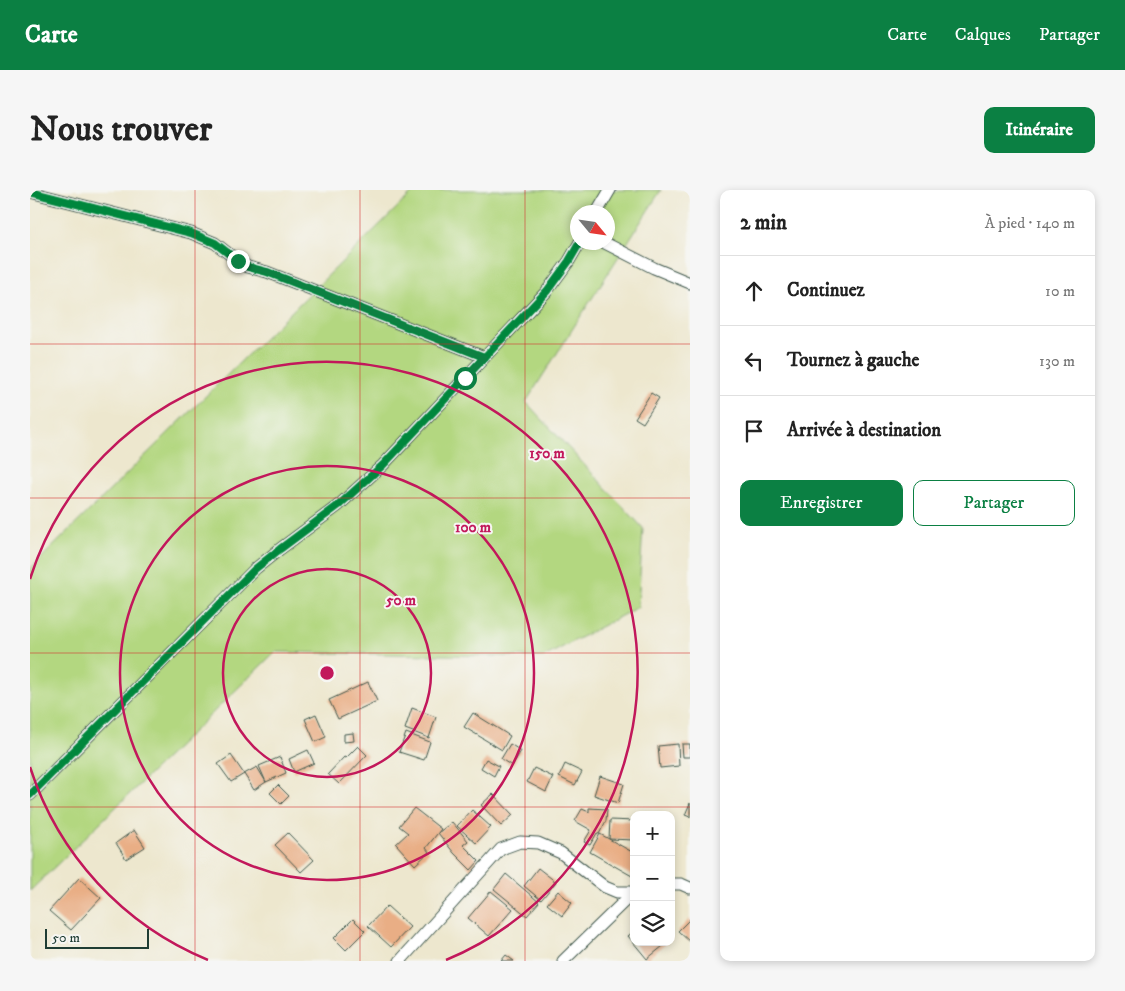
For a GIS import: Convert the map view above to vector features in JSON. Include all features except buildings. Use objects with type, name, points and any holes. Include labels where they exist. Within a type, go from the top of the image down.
[{"type":"street","points":[[601,205],[610,190]]},
{"type":"street","points":[[30,192],[191,233],[215,243],[248,267],[268,272],[484,357]]},
{"type":"street","points":[[615,248],[690,283]]},
{"type":"street","points":[[30,794],[255,569],[339,505],[383,465],[547,291],[575,250]]},
{"type":"street","points":[[400,961],[501,849],[520,842],[538,843],[561,854],[605,887],[616,892],[630,892]]},
{"type":"street","points":[[675,884],[681,884],[690,888]]},
{"type":"street","points":[[563,961],[630,896]]},
{"type":"green space","points":[[415,190],[661,190],[526,402],[643,528],[638,607],[544,657],[275,652],[30,891],[30,569]]},
{"type":"cycle path","points":[[30,192],[191,233],[215,243],[248,267],[267,272],[484,357]]},
{"type":"cycle path","points":[[30,795],[255,569],[339,505],[383,465],[547,291],[575,250]]},
{"type":"route","points":[[238,261],[248,267],[268,272],[484,357],[465,378]]}]
